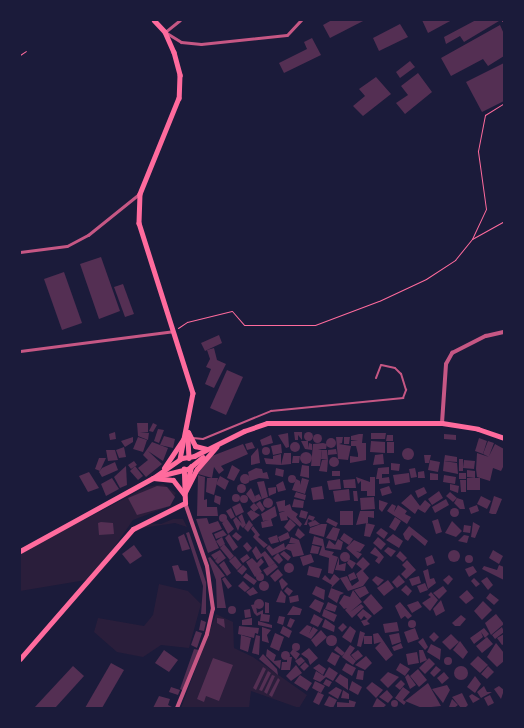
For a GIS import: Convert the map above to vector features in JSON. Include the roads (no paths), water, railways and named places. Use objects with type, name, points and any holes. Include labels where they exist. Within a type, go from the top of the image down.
[{"type":"main road","points":[[154,20],[165,32],[180,75],[179,98],[140,194],[139,224],[193,393],[189,435],[191,467],[184,494]]},
{"type":"main road","points":[[20,551],[180,461],[267,423],[442,423],[478,428],[504,438]]},
{"type":"main road","points":[[189,435],[200,448],[219,444]]},
{"type":"main road","points":[[20,659],[133,529],[185,503],[184,469],[180,461],[189,435]]},
{"type":"main road","points":[[152,478],[173,457],[189,435]]},
{"type":"main road","points":[[152,478],[191,467],[219,444]]},
{"type":"main road","points":[[184,494],[197,469],[219,444]]},
{"type":"main road","points":[[152,478],[173,480],[184,494]]},
{"type":"street","points":[[180,20],[165,32],[181,42],[250,41],[287,35],[301,20]]},
{"type":"street","points":[[20,252],[67,246],[88,235],[140,194]]},
{"type":"street","points":[[20,351],[173,331]]},
{"type":"street","points":[[442,423],[446,364],[452,353],[486,336],[504,332]]},
{"type":"street","points":[[178,708],[207,634],[213,609],[207,566],[185,503]]},
{"type":"lane","points":[[189,435],[203,439],[271,411],[404,398],[406,390],[401,374],[395,368],[381,365],[376,378]]},
{"type":"lane","points":[[227,424],[228,429]]}]
